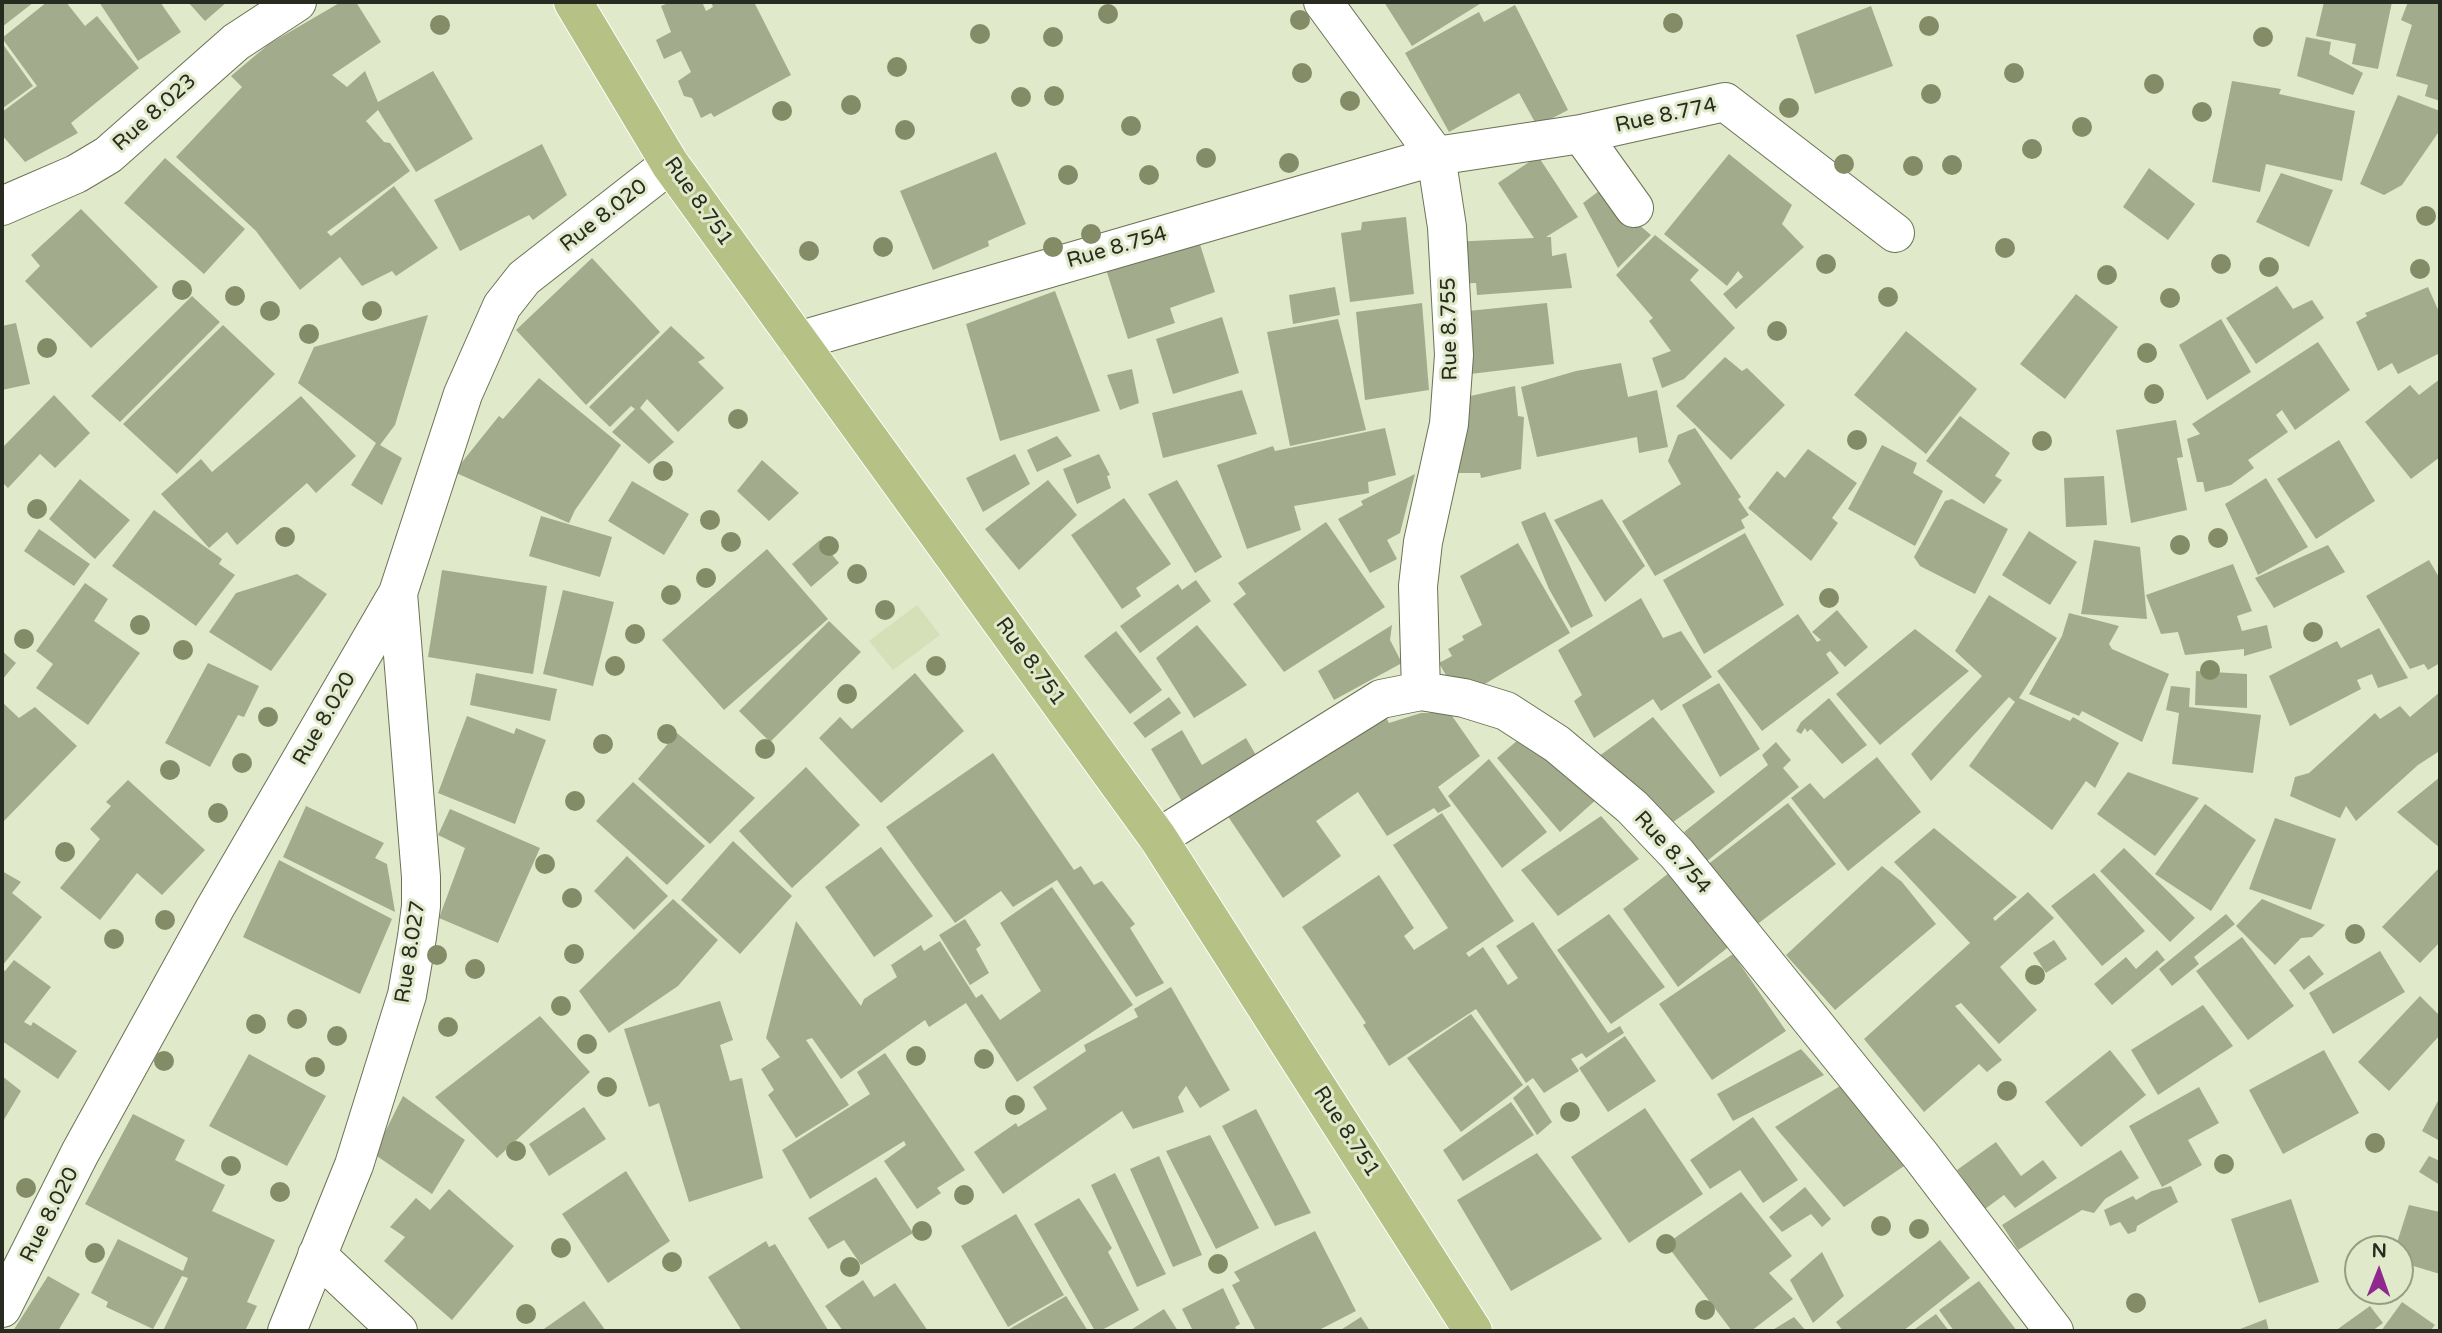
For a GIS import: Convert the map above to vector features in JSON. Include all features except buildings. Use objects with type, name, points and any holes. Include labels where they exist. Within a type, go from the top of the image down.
[{"type":"main road","name":"Rue 8.751","points":[[573,2],[670,164],[1158,838],[1473,1331]]},
{"type":"street","name":"Rue 8.023","points":[[2,206],[76,174],[108,155],[236,42],[297,2]]},
{"type":"street","name":"Rue 8.755","points":[[1323,2],[1436,156],[1447,227],[1454,355],[1449,424],[1423,542],[1419,575],[1421,691]]},
{"type":"street","name":"Rue 8.774","points":[[1436,156],[1581,134],[1725,102],[1895,233]]},
{"type":"street","points":[[1581,134],[1634,208]]},
{"type":"street","name":"Rue 8.754","points":[[798,341],[1436,156]]},
{"type":"street","name":"Rue 8.020","points":[[2,1308],[80,1153],[209,920],[398,593],[463,394],[502,306],[524,278],[670,164]]},
{"type":"street","name":"Rue 8.027","points":[[287,1331],[354,1165],[407,995],[417,937],[421,877],[398,593]]},
{"type":"street","name":"Rue 8.754","points":[[1158,838],[1381,699],[1421,691],[1464,698],[1506,711],[1557,744],[1632,807],[1677,854],[1913,1146],[2053,1331]]},
{"type":"street","points":[[317,1255],[398,1331]]},
{"type":"shaded area","points":[[917,605],[940,635],[893,670],[869,641]]}]
